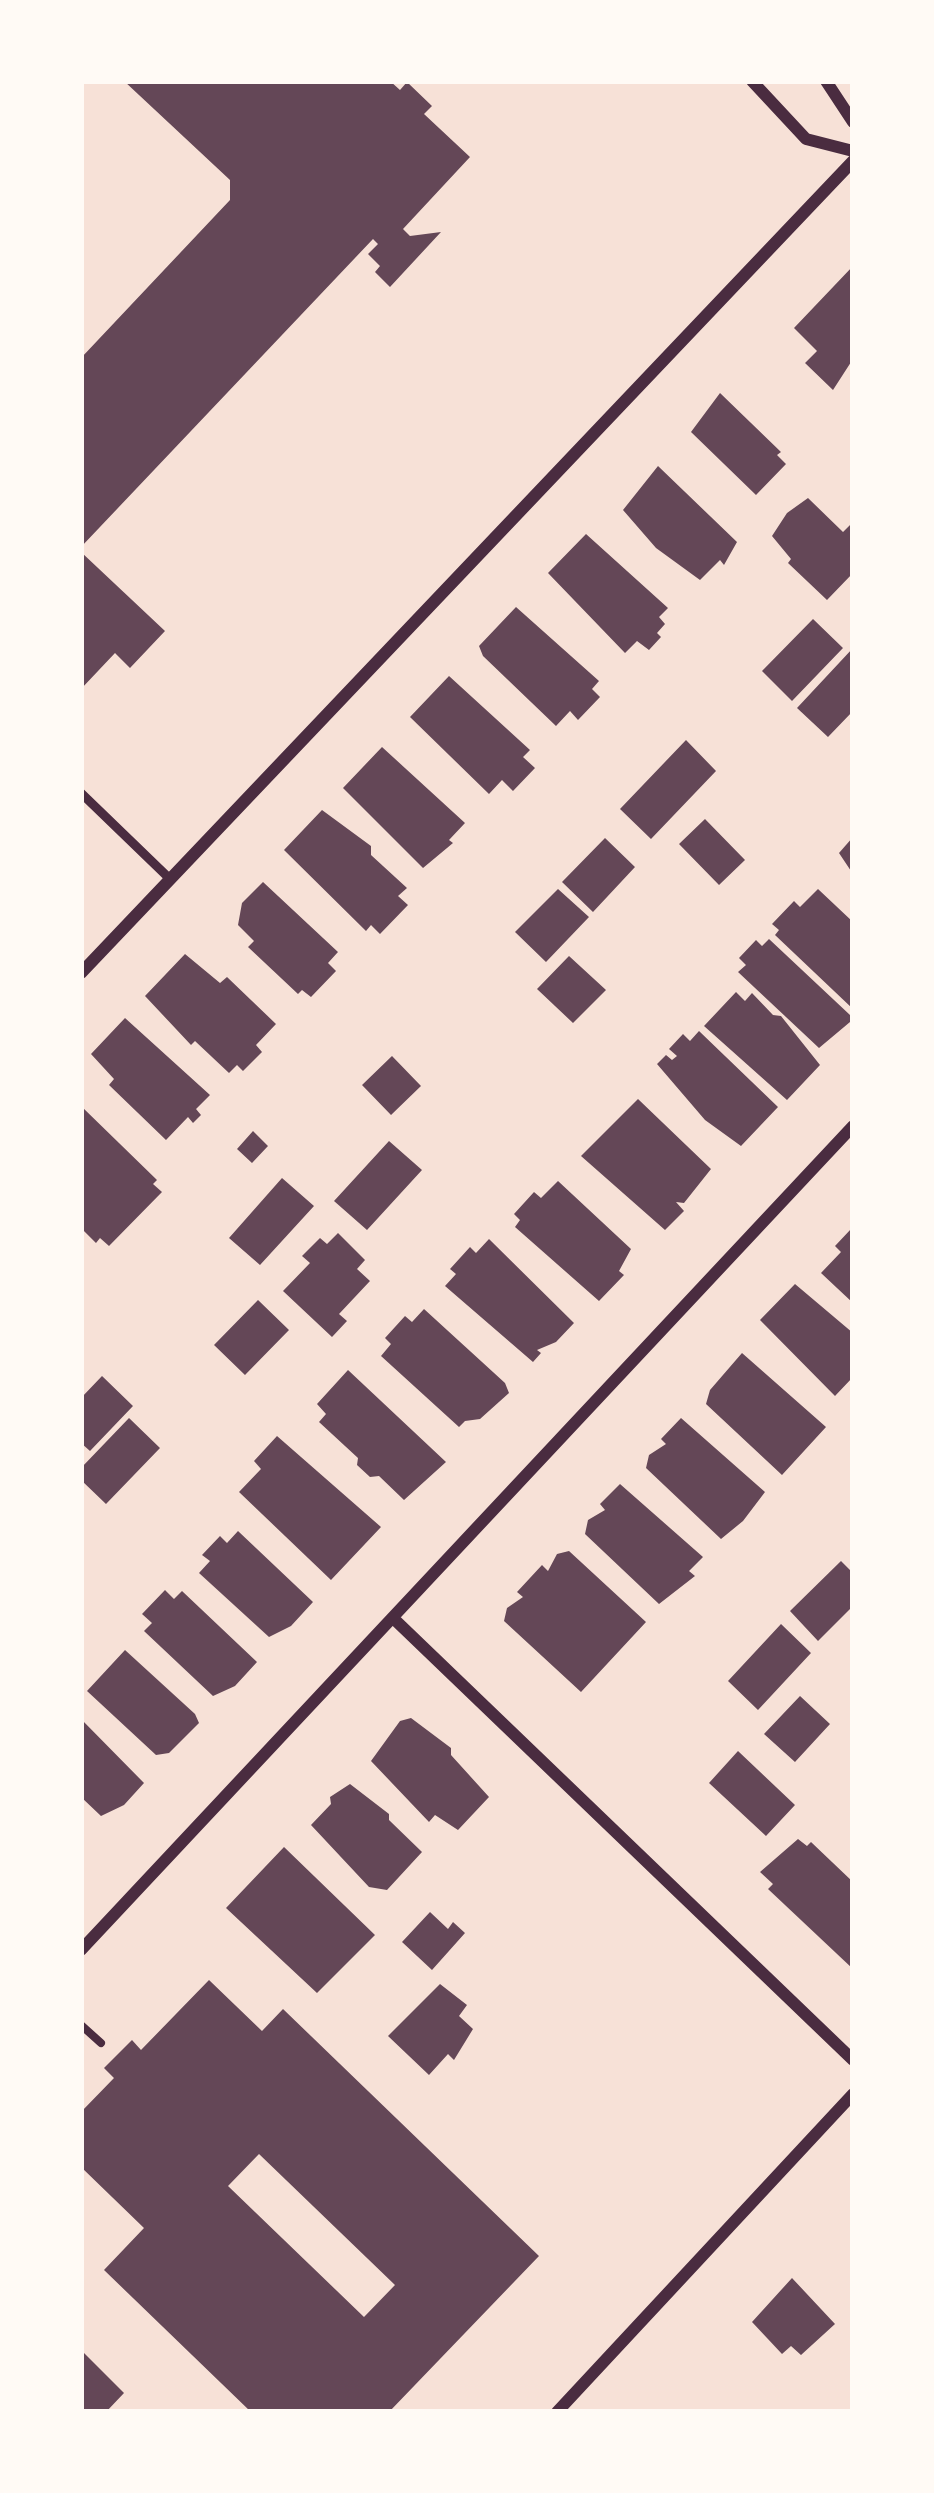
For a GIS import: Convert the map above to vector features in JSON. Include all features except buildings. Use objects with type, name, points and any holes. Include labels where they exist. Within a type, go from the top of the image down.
[{"type":"street","points":[[752,81],[806,139],[853,151]]},
{"type":"street","points":[[826,81],[853,122]]},
{"type":"street","points":[[81,973],[853,161]]},
{"type":"street","points":[[81,1950],[853,1126]]},
{"type":"street","points":[[393,1618],[853,2060]]},
{"type":"street","points":[[557,2412],[853,2094]]},
{"type":"lane","points":[[81,793],[170,879]]},
{"type":"path","points":[[81,2025],[101,2043]]}]
